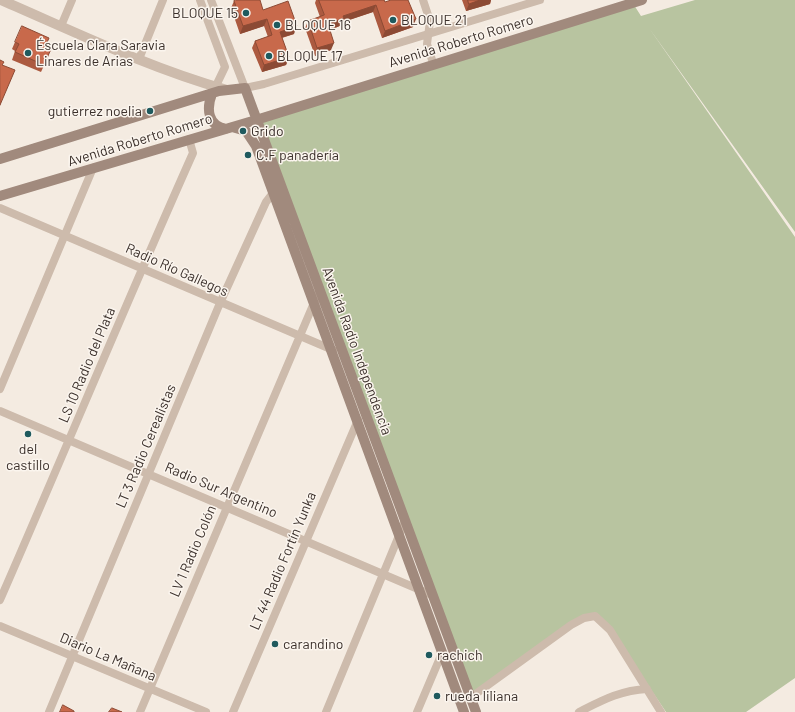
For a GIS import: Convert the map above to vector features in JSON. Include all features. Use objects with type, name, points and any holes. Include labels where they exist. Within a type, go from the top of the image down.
[{"type":"main road","name":"Avenida Roberto Romero","points":[[0,196],[256,120],[433,63],[642,0]]},
{"type":"main road","name":"Avenida Roberto Romero","points":[[0,159],[211,93],[245,88]]},
{"type":"main road","name":"Avenida Radio Independencia","points":[[245,88],[476,712]]},
{"type":"main road","name":"Avenida Radio Independencia","points":[[211,93],[208,107],[215,126],[246,131],[254,140],[330,349],[400,534],[464,712]]},
{"type":"main road","name":"Avenida Roberto Romero","points":[[250,103],[255,108],[263,112],[288,109]]},
{"type":"street","points":[[1,0],[138,59],[192,80],[211,93]]},
{"type":"street","points":[[61,26],[72,0]]},
{"type":"street","points":[[138,59],[163,0]]},
{"type":"street","name":"Avenida Radio Independencia","points":[[200,0],[225,67],[211,93]]},
{"type":"street","name":"Avenida Radio Independencia","points":[[211,0],[245,88]]},
{"type":"street","points":[[423,0],[430,21],[427,44],[433,63]]},
{"type":"street","points":[[245,88],[264,84],[540,0]]},
{"type":"street","points":[[192,80],[211,93]]},
{"type":"street","name":"LS 10 Radio del Plata","points":[[0,600],[70,440],[142,268],[193,153],[189,139]]},
{"type":"street","points":[[0,389],[64,235],[94,168]]},
{"type":"street","name":"LT 3 Radio Cerealistas","points":[[49,712],[220,303],[266,202],[273,193]]},
{"type":"street","name":"Radio Río Gallegos","points":[[0,208],[142,268],[220,303],[343,354]]},
{"type":"street","name":"LV 1 Radio Colón","points":[[140,712],[319,291]]},
{"type":"street","name":"Radio Sur Argentino","points":[[0,411],[306,540],[432,595]]},
{"type":"street","name":"LT 44 Radio Fortín Yunka","points":[[233,712],[358,420]]},
{"type":"street","points":[[326,712],[405,521]]},
{"type":"street","points":[[470,698],[571,625],[584,618],[595,616],[610,630],[661,712]]},
{"type":"street","name":"Diario La Mañana","points":[[0,626],[206,712]]},
{"type":"street","points":[[417,712],[442,653]]},
{"type":"street","points":[[579,712],[615,695],[632,689],[647,689]]},
{"type":"green space","points":[[695,0],[795,0],[795,232],[649,28],[795,237],[795,678],[746,712],[666,712],[605,621],[584,616],[471,695],[261,122],[634,5],[641,16]]},
{"type":"building","points":[[260,0],[263,10],[288,1],[297,26],[280,32],[289,57],[264,65],[255,41],[272,35],[267,19],[243,26],[234,1]]},
{"type":"building","points":[[319,0],[384,0],[385,2],[391,0],[408,0],[416,19],[385,31],[376,5],[343,16],[344,18],[328,24],[334,43],[317,48],[308,21],[324,15]]},
{"type":"building","points":[[468,0],[480,0],[469,4]]},
{"type":"building","points":[[22,26],[49,38],[45,47],[51,49],[44,65],[15,52],[19,44],[15,42]]},
{"type":"building","points":[[0,60],[4,62],[2,65],[15,70],[0,105]]},
{"type":"building","points":[[63,705],[74,711],[74,712],[60,712]]},
{"type":"building","points":[[112,708],[122,712],[109,712]]},
{"type":"place","name":"BLOQUE 15","points":[[246,13]]},
{"type":"place","name":"BLOQUE 21","points":[[393,20]]},
{"type":"place","name":"BLOQUE 16","points":[[277,25]]},
{"type":"place","name":"Éscuela Clara Saravia Linares de Arias","points":[[28,53]]},
{"type":"place","name":"BLOQUE 17","points":[[269,56]]},
{"type":"place","name":"gutierrez noelia","points":[[150,111]]},
{"type":"place","name":"Grido","points":[[243,131]]},
{"type":"place","name":"C.F panadería","points":[[248,155]]},
{"type":"place","name":"del castillo","points":[[28,434]]},
{"type":"place","name":"carandino","points":[[275,644]]},
{"type":"place","name":"rachich","points":[[429,655]]},
{"type":"place","name":"rueda liliana","points":[[437,696]]}]
